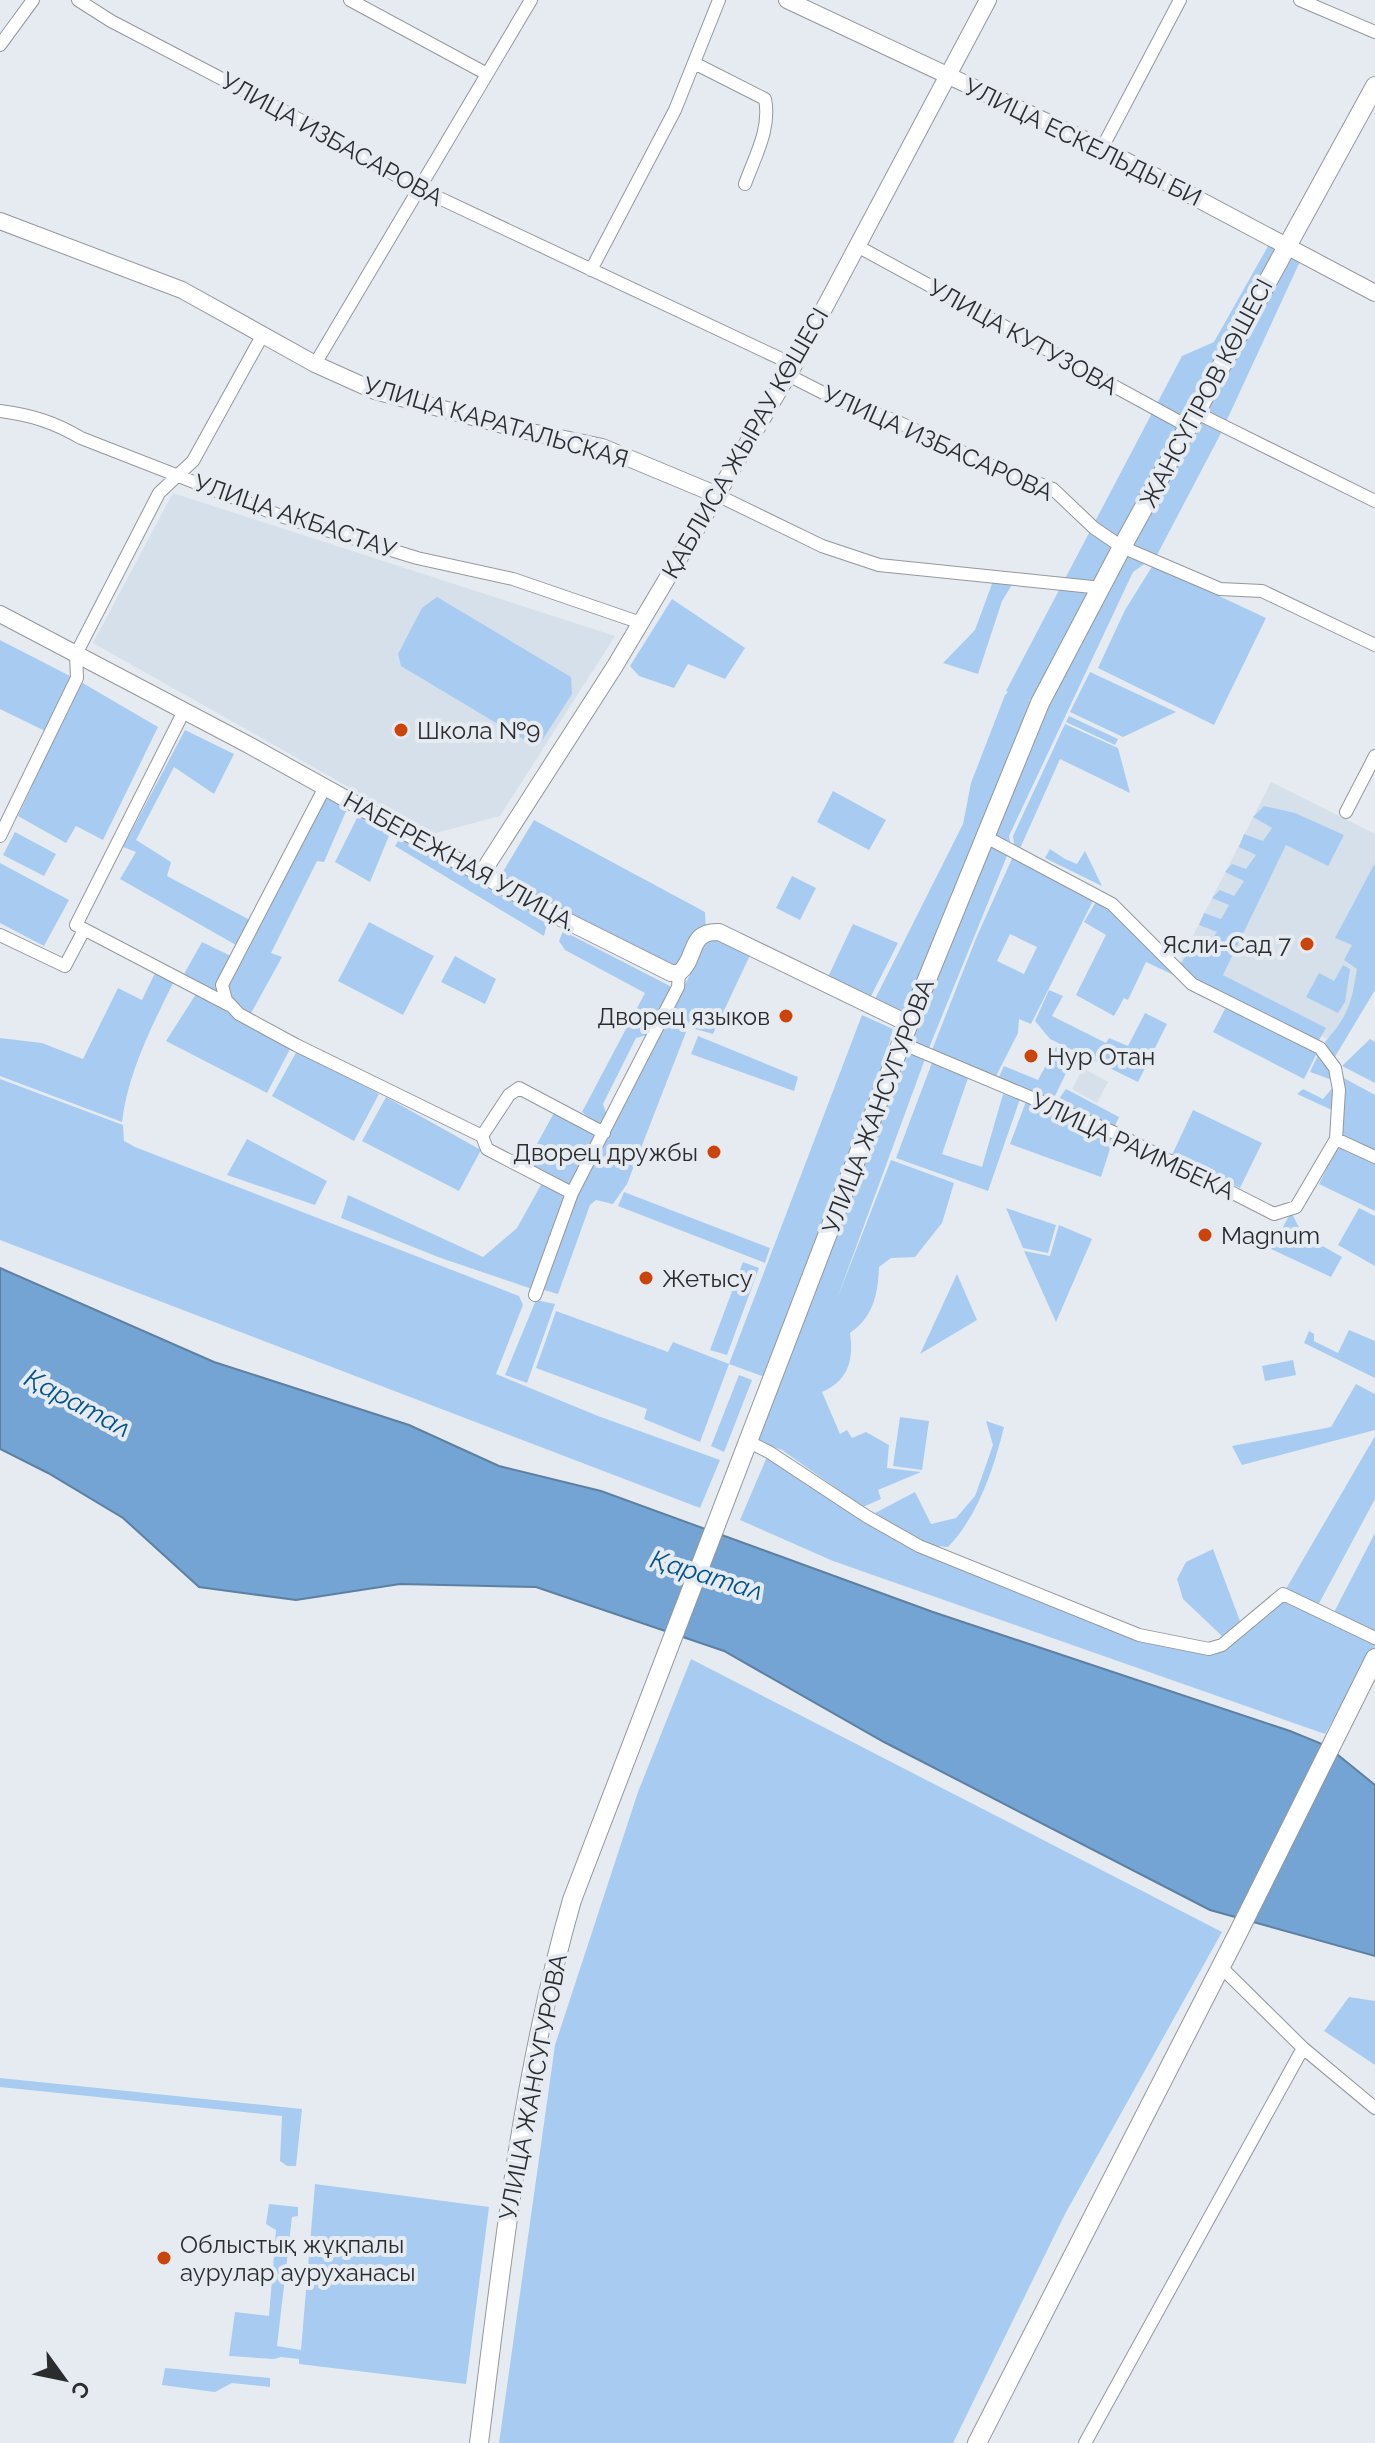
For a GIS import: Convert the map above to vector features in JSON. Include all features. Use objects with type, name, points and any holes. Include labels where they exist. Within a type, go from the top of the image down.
[{"type":"main road","name":"ЖАНСҮГІРОВ КӨШЕСІ","points":[[1040,703],[1285,246],[1375,86]]},
{"type":"main road","name":"УЛИЦА ЖАНСУГУРОВА","points":[[479,2443],[515,2166],[551,1973],[572,1900],[901,1043],[1040,703]]},
{"type":"main road","points":[[977,2443],[1375,1658]]},
{"type":"street","points":[[0,45],[33,0]]},
{"type":"street","name":"УЛИЦА ИЗБАСАРОВА","points":[[78,0],[111,21],[293,116],[418,188],[791,370],[841,402],[896,421],[990,465],[1053,489],[1094,528],[1122,547]]},
{"type":"street","points":[[350,0],[487,74]]},
{"type":"street","points":[[315,364],[531,0]]},
{"type":"street","points":[[591,270],[675,110],[719,0]]},
{"type":"street","name":"УЛИЦА ЕСКЕЛЬДЫ БИ","points":[[787,0],[1102,148],[1375,293]]},
{"type":"street","name":"ҚАБЛИСА ЖЫРАУ КӨШЕСІ","points":[[482,873],[641,623],[791,370],[988,0]]},
{"type":"street","points":[[1102,148],[1180,0]]},
{"type":"street","points":[[1300,0],[1375,32]]},
{"type":"street","points":[[694,63],[765,99],[768,114],[766,127],[745,184]]},
{"type":"street","name":"УЛИЦА КАРАТАЛЬСКАЯ","points":[[0,221],[182,290],[315,364],[375,391],[522,430],[602,447],[715,494],[822,546],[879,565],[1102,588]]},
{"type":"street","name":"УЛИЦА КУТУЗОВА","points":[[857,246],[1193,420],[1375,501]]},
{"type":"street","points":[[0,836],[77,678],[76,654],[159,493],[193,461],[262,336]]},
{"type":"street","name":"УЛИЦА АКБАСТАУ","points":[[0,411],[56,423],[81,438],[281,516],[417,558],[513,579],[641,623]]},
{"type":"street","points":[[1122,547],[1220,589],[1262,591],[1375,645]]},
{"type":"street","name":"НАБЕРЕЖНАЯ УЛИЦА.","points":[[0,614],[325,787],[559,917],[671,973],[679,973]]},
{"type":"street","points":[[184,711],[76,925],[232,1007]]},
{"type":"street","points":[[1346,812],[1375,756]]},
{"type":"street","points":[[325,787],[222,985],[226,1000],[239,1014],[296,1045],[482,1136],[487,1149],[572,1193]]},
{"type":"street","points":[[984,836],[1112,904],[1192,984],[1320,1048],[1335,1068],[1336,1139],[1375,1157]]},
{"type":"street","points":[[0,935],[65,966],[84,930]]},
{"type":"street","points":[[535,1295],[572,1193],[678,987],[679,973],[686,968],[697,939],[706,931],[719,932],[909,1024]]},
{"type":"street","name":"УЛИЦА РАИМБЕКА","points":[[901,1043],[1115,1133],[1274,1214],[1296,1207],[1336,1139]]},
{"type":"street","points":[[482,1136],[509,1095],[519,1088],[604,1133]]},
{"type":"street","points":[[749,1442],[919,1546],[1139,1635],[1209,1649],[1222,1645],[1283,1594],[1375,1638]]},
{"type":"street","points":[[1221,1967],[1303,2048],[1375,2108]]},
{"type":"street","points":[[1085,2443],[1303,2048]]},
{"type":"shaded area","points":[[1272,239],[1285,246],[1040,703],[1028,699],[1037,705],[909,1024],[872,1005],[963,824],[971,783],[1006,691],[1182,356],[1214,342]]},
{"type":"shaded area","points":[[1288,250],[1303,255],[1220,435],[1157,555],[1133,572],[1009,836],[1011,846],[929,1048],[837,1299],[891,1160],[954,1183],[942,1223],[915,1257],[891,1258],[879,1267],[873,1304],[864,1320],[850,1333],[851,1352],[847,1368],[838,1382],[822,1392],[840,1434],[847,1430],[852,1438],[866,1432],[889,1445],[887,1468],[921,1472],[878,1490],[881,1499],[863,1507],[782,1450],[754,1442],[1043,705]]},
{"type":"shaded area","name":"Школа №9","points":[[173,493],[615,636],[500,816],[432,834],[93,643]]},
{"type":"shaded area","points":[[1153,565],[1266,618],[1214,725],[1098,668],[1125,610]]},
{"type":"shaded area","points":[[993,581],[1013,583],[1002,601],[978,674],[943,663],[975,630]]},
{"type":"shaded area","points":[[437,597],[571,677],[572,694],[541,742],[528,742],[401,666],[398,654],[422,608]]},
{"type":"shaded area","points":[[672,599],[745,648],[725,679],[688,664],[674,688],[639,676],[630,666]]},
{"type":"shaded area","points":[[0,640],[72,677],[45,731],[0,709]]},
{"type":"shaded area","points":[[1090,672],[1176,712],[1123,737],[1070,712]]},
{"type":"shaded area","points":[[81,682],[158,727],[103,840],[76,826],[66,843],[18,816]]},
{"type":"shaded area","points":[[1069,716],[1118,739],[1115,745],[1066,722]]},
{"type":"shaded area","points":[[1065,724],[1118,748],[1130,793],[1060,759],[1018,853],[1096,895],[1031,1024],[1019,1019],[1018,1033],[993,1082],[930,1055],[977,936],[1015,852],[1013,836]],"holes":[[[1010,934],[1037,947],[1024,974],[997,961]]]},
{"type":"shaded area","points":[[185,730],[234,754],[214,794],[174,767],[136,840],[171,862],[167,876],[250,920],[236,945],[120,879],[136,852],[123,847]]},
{"type":"shaded area","points":[[1271,782],[1375,834],[1375,966],[1335,1043],[1179,963]]},
{"type":"shaded area","points":[[833,791],[886,820],[869,850],[817,822]]},
{"type":"shaded area","points":[[324,796],[347,809],[324,862],[317,861],[271,953],[282,957],[250,1015],[233,1000],[227,983]]},
{"type":"shaded area","points":[[1264,806],[1295,813],[1344,835],[1328,866],[1286,845],[1223,975],[1326,1028],[1318,1042],[1209,989],[1179,967],[1195,941],[1207,946],[1217,932],[1199,925],[1204,913],[1221,919],[1229,905],[1212,898],[1220,890],[1234,896],[1244,881],[1225,872],[1232,864],[1246,869],[1256,855],[1239,847],[1244,834],[1263,841],[1272,828],[1253,817]]},
{"type":"shaded area","points":[[359,814],[391,831],[370,882],[335,862]]},
{"type":"shaded area","points":[[534,820],[705,912],[706,931],[679,973],[613,944],[501,875]]},
{"type":"shaded area","points":[[15,832],[56,854],[44,876],[3,855]]},
{"type":"shaded area","points":[[401,836],[549,916],[544,936],[395,846]]},
{"type":"shaded area","points":[[1050,849],[1077,864],[1085,851],[1102,886],[1045,858]]},
{"type":"shaded area","points":[[0,863],[69,900],[44,946],[0,923]]},
{"type":"shaded area","points":[[1375,863],[1375,990],[1333,1060],[1325,1042],[1348,1008],[1357,969],[1344,960],[1352,945],[1335,938]]},
{"type":"shaded area","points":[[792,876],[816,888],[800,920],[776,908]]},
{"type":"shaded area","points":[[1097,900],[1118,914],[1182,979],[1146,962],[1128,1000],[1124,998],[1114,1016],[1076,995],[1106,935],[1084,922]]},
{"type":"shaded area","points":[[369,922],[434,956],[403,1015],[338,981]]},
{"type":"shaded area","points":[[853,924],[898,943],[870,998],[828,977]]},
{"type":"shaded area","points":[[563,931],[672,987],[647,1035],[636,1038],[603,1104],[608,1118],[603,1123],[595,1122],[582,1112],[645,993],[565,950],[559,941]]},
{"type":"shaded area","points":[[709,937],[752,951],[713,1034],[688,1027],[627,1184],[613,1204],[596,1200],[590,1205],[558,1294],[541,1289],[577,1197]]},
{"type":"shaded area","points":[[202,942],[233,957],[216,993],[184,974]]},
{"type":"shaded area","points":[[455,956],[496,979],[485,1004],[441,982]]},
{"type":"shaded area","points":[[1343,965],[1350,969],[1345,1002],[1338,1013],[1306,997],[1319,973],[1334,981]]},
{"type":"shaded area","points":[[155,973],[174,981],[135,1067],[122,1122],[0,1076],[0,1038],[42,1043],[83,1059],[118,988],[142,1000]]},
{"type":"shaded area","points":[[1049,990],[1063,996],[1052,1016],[1106,1043],[1109,1038],[1128,1046],[1145,1013],[1167,1024],[1138,1082],[1050,1039],[1035,1021]]},
{"type":"shaded area","points":[[196,994],[291,1047],[267,1093],[166,1041]]},
{"type":"shaded area","points":[[1226,1007],[1317,1053],[1304,1079],[1213,1032]]},
{"type":"shaded area","points":[[862,1015],[893,1029],[856,1163],[773,1380],[729,1364]]},
{"type":"shaded area","points":[[698,1036],[798,1077],[794,1091],[691,1054]]},
{"type":"shaded area","points":[[1370,1039],[1375,1042],[1375,1083],[1342,1066]]},
{"type":"shaded area","points":[[1056,1047],[1074,1057],[1052,1102],[997,1081],[1004,1066],[1038,1080]]},
{"type":"shaded area","points":[[298,1049],[379,1094],[354,1141],[272,1096]]},
{"type":"shaded area","points":[[1319,1053],[1335,1081],[1310,1072]]},
{"type":"shaded area","points":[[933,1060],[968,1078],[942,1154],[982,1167],[1003,1094],[1020,1099],[988,1191],[896,1158]]},
{"type":"shaded area","points":[[1083,1068],[1108,1082],[1097,1103],[1072,1089]]},
{"type":"shaded area","points":[[1342,1077],[1375,1095],[1375,1153],[1341,1137]]},
{"type":"shaded area","points":[[0,1079],[123,1125],[124,1141],[135,1147],[519,1296],[523,1305],[496,1374],[598,1416],[720,1460],[700,1508],[0,1240]]},
{"type":"shaded area","points":[[1334,1086],[1334,1111],[1297,1094],[1303,1089],[1323,1099]]},
{"type":"shaded area","points":[[1066,1089],[1119,1117],[1114,1128],[1056,1103]]},
{"type":"shaded area","points":[[1028,1096],[1115,1133],[1101,1177],[1010,1144]]},
{"type":"shaded area","points":[[386,1097],[481,1150],[459,1191],[362,1141]]},
{"type":"shaded area","points":[[1193,1110],[1262,1143],[1240,1188],[1172,1155]]},
{"type":"shaded area","points":[[555,1111],[598,1133],[570,1187],[526,1164]]},
{"type":"shaded area","points":[[247,1139],[327,1181],[315,1205],[227,1175]]},
{"type":"shaded area","points":[[1339,1144],[1375,1161],[1375,1211],[1319,1184]]},
{"type":"shaded area","points":[[542,1183],[564,1196],[532,1289],[438,1257],[341,1218],[348,1195],[483,1257],[517,1228]]},
{"type":"shaded area","points":[[624,1192],[770,1248],[765,1263],[618,1206]]},
{"type":"shaded area","points":[[1006,1208],[1056,1225],[1048,1253],[1023,1248]]},
{"type":"shaded area","points":[[1359,1208],[1375,1216],[1375,1266],[1338,1245]]},
{"type":"shaded area","points":[[1291,1212],[1303,1235],[1342,1257],[1331,1277],[1271,1249]]},
{"type":"shaded area","points":[[1059,1225],[1092,1239],[1056,1322],[1024,1251],[1050,1256]]},
{"type":"shaded area","points":[[743,1262],[759,1268],[727,1355],[710,1350]]},
{"type":"shaded area","points":[[957,1274],[977,1320],[920,1354]]},
{"type":"shaded area","points":[[536,1300],[555,1304],[527,1383],[505,1375]]},
{"type":"shaded area","points":[[556,1311],[668,1352],[673,1342],[729,1364],[700,1442],[644,1419],[647,1409],[536,1368]]},
{"type":"shaded area","points":[[1349,1330],[1375,1341],[1375,1378],[1304,1343],[1309,1331],[1314,1334],[1314,1341],[1338,1353]]},
{"type":"shaded area","points":[[1293,1360],[1296,1375],[1265,1381],[1262,1366]]},
{"type":"shaded area","points":[[739,1375],[752,1380],[724,1452],[711,1446]]},
{"type":"shaded area","points":[[1356,1384],[1375,1394],[1375,1430],[1242,1465],[1232,1446],[1331,1427]]},
{"type":"shaded area","points":[[900,1417],[929,1421],[922,1470],[893,1466]]},
{"type":"shaded area","points":[[986,1421],[1004,1427],[995,1459],[984,1491],[968,1521],[948,1547],[927,1545],[875,1513],[915,1492],[931,1524],[956,1518],[975,1496],[993,1445]]},
{"type":"shaded area","points":[[1375,1436],[1375,1499],[1316,1609],[1332,1616],[1375,1533],[1375,1646],[1325,1734],[833,1561],[740,1520],[769,1452],[903,1537],[1102,1620],[1207,1649],[1283,1594]]},
{"type":"shaded area","points":[[1213,1549],[1240,1621],[1223,1637],[1183,1599],[1177,1579],[1186,1562]]},
{"type":"shaded area","points":[[691,1659],[1222,1932],[1065,2214],[953,2443],[499,2443],[555,2045],[638,1792]]},
{"type":"shaded area","points":[[1349,1997],[1375,2001],[1375,2065],[1324,2031]]},
{"type":"shaded area","points":[[0,2078],[302,2109],[296,2166],[287,2166],[280,2161],[282,2116],[0,2087]]},
{"type":"shaded area","points":[[315,2184],[489,2207],[466,2384],[299,2364],[299,2359],[229,2356],[235,2312],[269,2316],[276,2230],[266,2224],[269,2204],[298,2207],[298,2216],[292,2217],[277,2346],[301,2350]]},
{"type":"shaded area","points":[[165,2368],[270,2378],[270,2387],[232,2383],[215,2392],[162,2385]]},
{"type":"water","name":"Қаратал","points":[[0,1268],[214,1362],[409,1425],[499,1466],[601,1491],[933,1612],[1327,1746],[1375,1785],[1375,1956],[1210,1910],[884,1742],[724,1651],[536,1587],[400,1584],[296,1600],[199,1587],[123,1518],[48,1473],[0,1449]]},
{"type":"place","name":"Школа №9","points":[[401,730]]},
{"type":"place","name":"Ясли-Сад 7","points":[[1307,944]]},
{"type":"place","name":"Дворец языков","points":[[786,1016]]},
{"type":"place","name":"Нур Отан","points":[[1031,1056]]},
{"type":"place","name":"Дворец дружбы","points":[[714,1152]]},
{"type":"place","name":"Magnum","points":[[1205,1235]]},
{"type":"place","name":"Жетысу","points":[[646,1278]]},
{"type":"place","name":"Облыстық жұқпалы аурулар ауруханасы","points":[[164,2258]]}]
